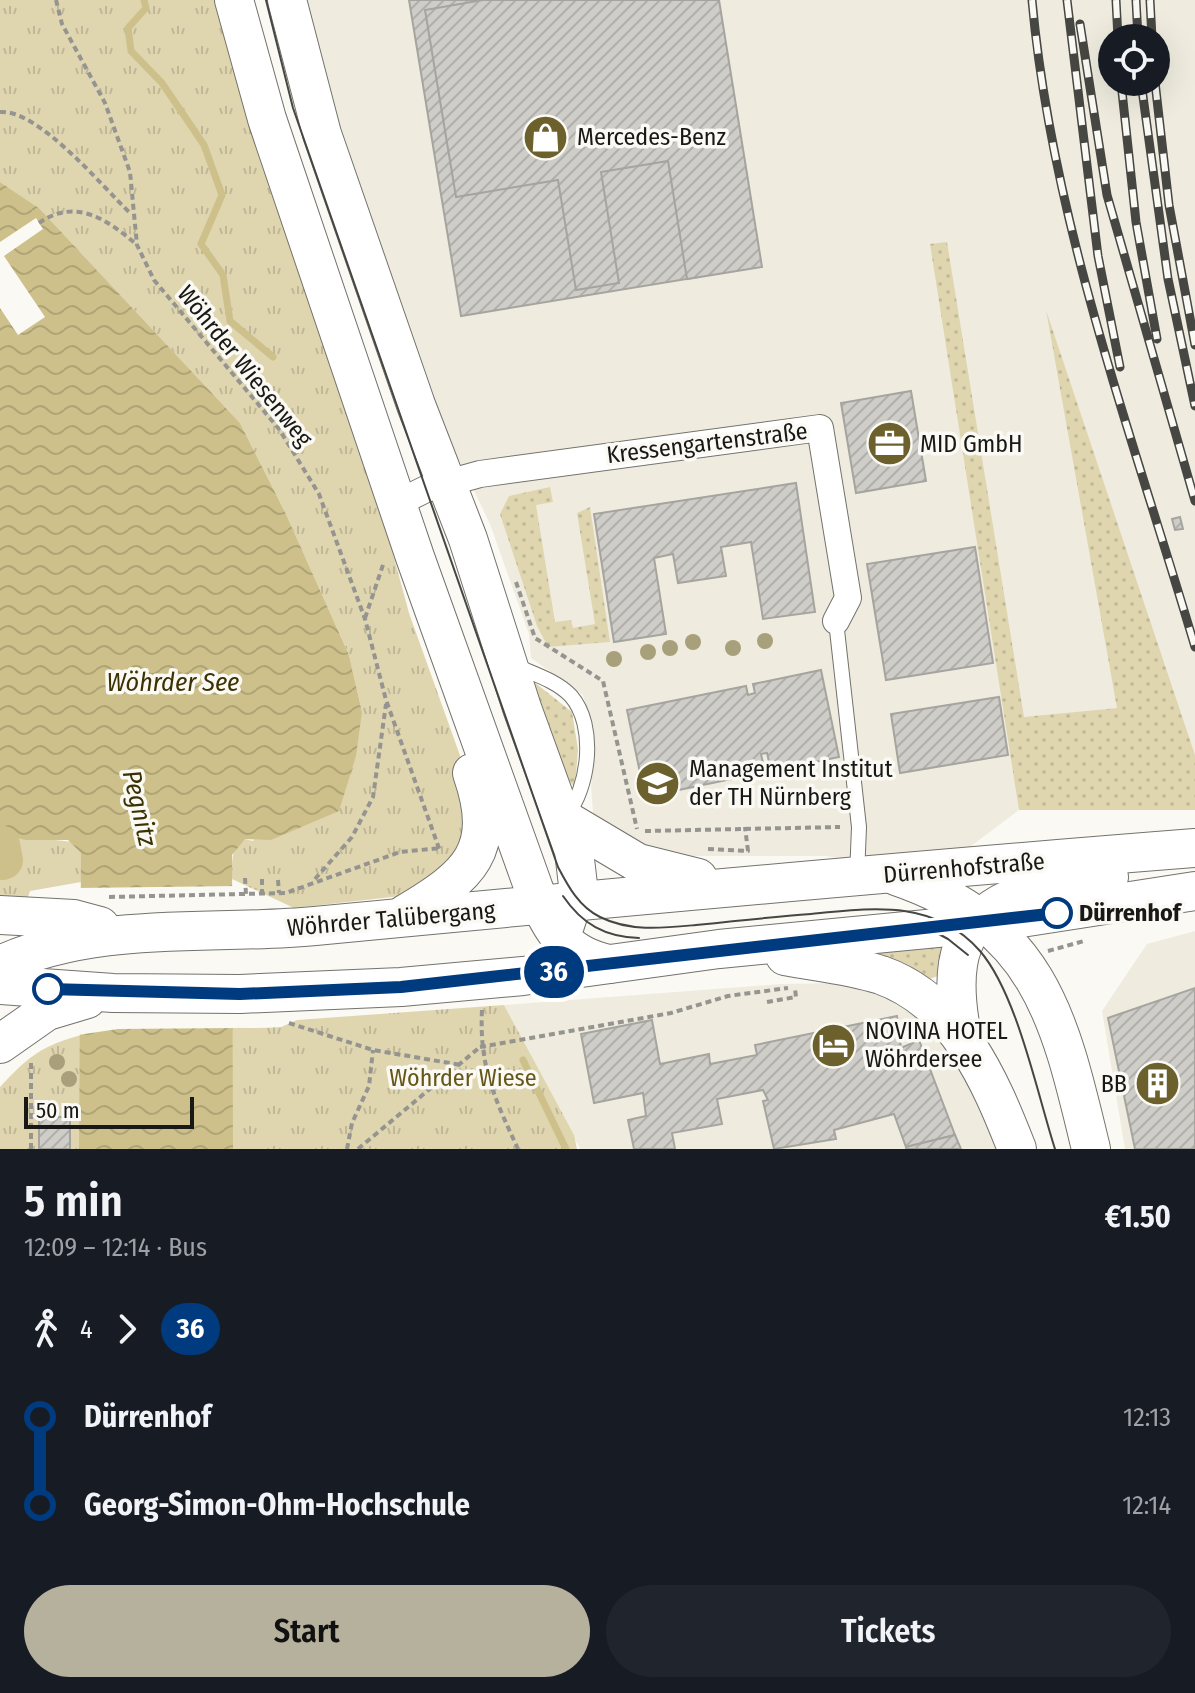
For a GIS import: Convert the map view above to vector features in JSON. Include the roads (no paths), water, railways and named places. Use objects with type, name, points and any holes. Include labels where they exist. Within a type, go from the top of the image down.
[{"type":"main road","points":[[234,0],[267,119],[452,653],[558,915],[584,957],[609,964]]},
{"type":"main road","points":[[287,0],[322,134],[564,819],[578,873],[523,976]]},
{"type":"main road","points":[[401,917],[462,875],[471,864],[482,838],[481,803],[454,723],[452,653]]},
{"type":"main road","name":"Dürrenhofstraße","points":[[564,819],[638,863],[736,887]]},
{"type":"main road","name":"Dürrenhofstraße","points":[[558,915],[736,887],[1193,848]]},
{"type":"main road","name":"Dürrenhofstraße","points":[[982,922],[1024,894],[1105,879],[1193,848]]},
{"type":"main road","points":[[873,876],[952,899],[1022,959],[1045,999],[1064,1043],[1091,1149]]},
{"type":"main road","name":"Dürrenhofstraße","points":[[609,964],[982,922],[1195,891]]},
{"type":"main road","name":"Wöhrder Talübergang","points":[[74,931],[122,932],[243,907],[401,917],[558,915]]},
{"type":"main road","points":[[0,915],[74,931]]},
{"type":"main road","points":[[963,1040],[954,992],[954,969],[961,948],[982,922]]},
{"type":"main road","points":[[0,965],[51,945],[74,931]]},
{"type":"main road","points":[[743,947],[887,977],[937,1009],[963,1040],[991,1088],[1017,1149]]},
{"type":"main road","points":[[0,985],[74,996],[113,993],[240,994],[390,988],[523,976],[609,964]]},
{"type":"main road","points":[[12,1035],[74,996]]},
{"type":"street","name":"Kressengartenstraße","points":[[398,503],[446,483],[509,469],[820,428],[848,598],[836,621]]},
{"type":"lane","points":[[836,621],[859,827],[873,876]]},
{"type":"lane","points":[[508,663],[547,679],[570,694],[578,707],[585,735],[585,780],[577,803],[564,819]]},
{"type":"water","name":"Wöhrder See","points":[[0,182],[39,208],[240,423],[286,514],[349,655],[362,712],[356,756],[339,811],[271,840],[245,839],[232,855],[233,1149],[79,1149],[81,853],[68,840],[26,840],[0,834]]},
{"type":"waterway","points":[[144,0],[146,8],[128,28],[131,51],[162,83],[204,145],[222,195],[201,244],[223,275],[230,321],[273,357]]},
{"type":"waterway","points":[[0,845],[3,860]]},
{"type":"waterway","name":"Pegnitz","points":[[523,1060],[566,1149]]},
{"type":"tram line","points":[[266,0],[293,108],[558,867],[570,889],[593,913],[611,922],[635,927],[672,927],[880,909],[923,915],[943,922],[980,951],[1005,992],[1025,1045],[1055,1149]]},
{"type":"tram line","points":[[563,896],[578,914],[595,927],[615,935],[639,938]]},
{"type":"tram line","points":[[918,923],[948,939],[968,955]]},
{"type":"railway","points":[[1032,0],[1042,83],[1076,246],[1097,327],[1195,647]]},
{"type":"railway","points":[[1067,0],[1098,256],[1120,367]]},
{"type":"railway","points":[[1116,0],[1117,24]]},
{"type":"railway","points":[[1136,0],[1137,24]]},
{"type":"railway","points":[[1150,0],[1151,24]]},
{"type":"railway","points":[[1080,24],[1107,195],[1195,501]]},
{"type":"railway","points":[[1122,96],[1136,222],[1157,339]]},
{"type":"railway","points":[[1143,96],[1168,279],[1195,406]]},
{"type":"railway","points":[[1157,96],[1169,205],[1195,345]]},
{"type":"place","name":"Mercedes-Benz","points":[[546,137]]},
{"type":"place","name":"MID GmbH","points":[[889,444]]},
{"type":"place","name":"Management Institut der TH Nürnberg","points":[[658,783]]},
{"type":"place","name":"Dürrenhof","points":[[1057,913]]},
{"type":"place","name":"NOVINA HOTEL Wöhrdersee","points":[[834,1045]]},
{"type":"place","name":"BB","points":[[1158,1084]]},
{"type":"park label","name":"Wöhrder Wiese","points":[[463,1078]]}]
